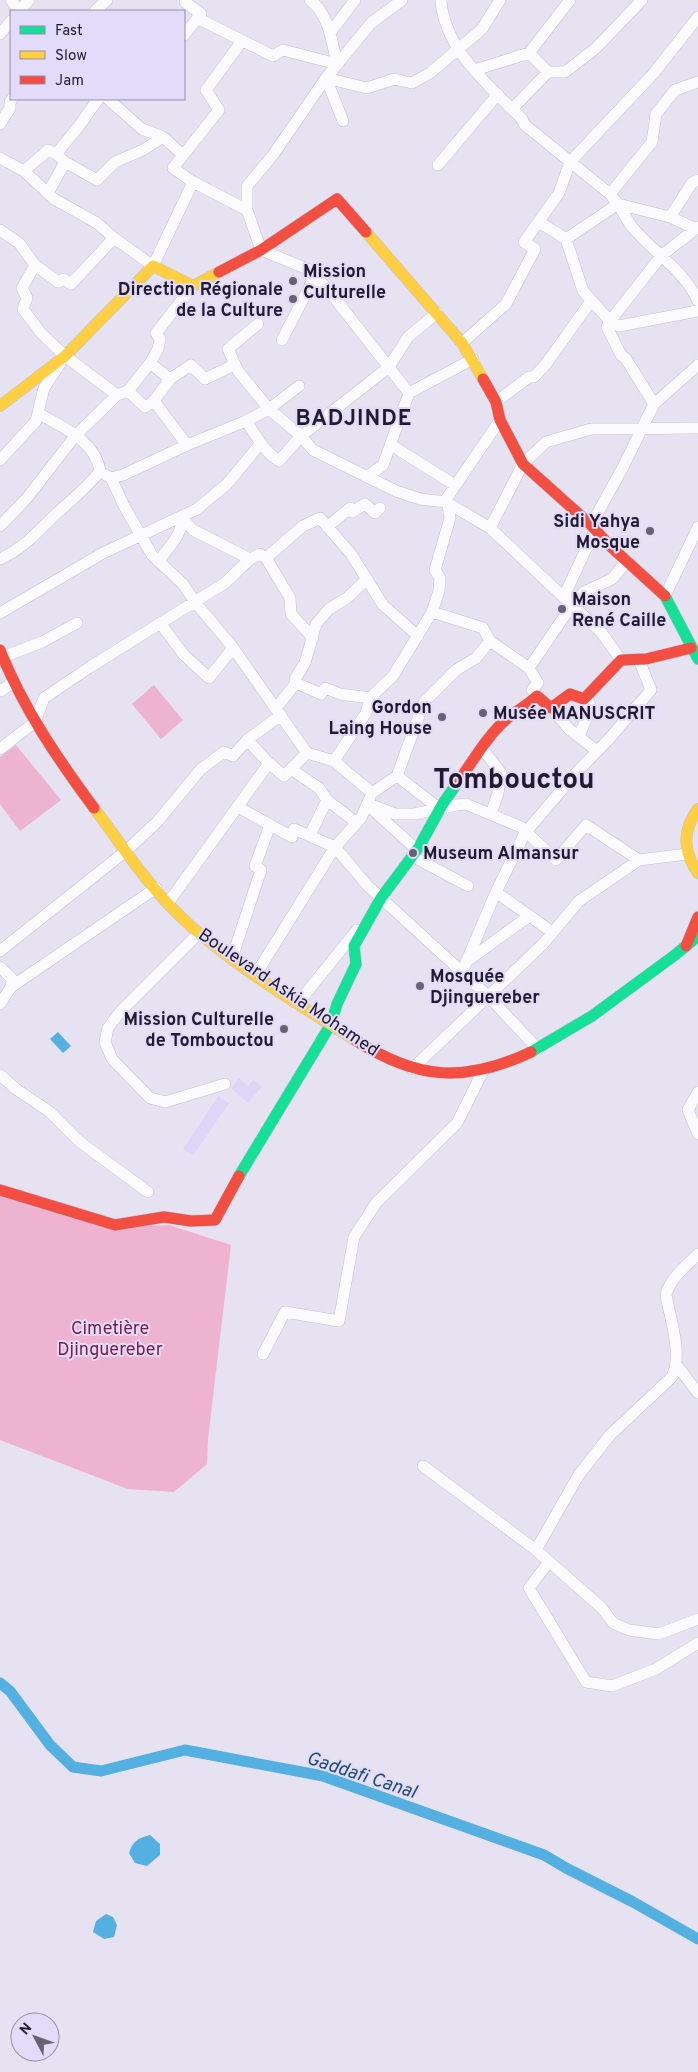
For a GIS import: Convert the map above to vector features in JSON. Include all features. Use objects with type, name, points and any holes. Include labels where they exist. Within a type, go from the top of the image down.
[{"type":"street","points":[[11,0],[19,10]]},
{"type":"street","points":[[21,10],[29,0]]},
{"type":"street","points":[[97,10],[107,0]]},
{"type":"street","points":[[330,33],[356,0]]},
{"type":"street","points":[[402,0],[371,23],[326,78],[273,155],[247,186],[247,210],[261,250],[310,270],[409,393]]},
{"type":"street","points":[[441,0],[442,17],[459,50],[475,70],[522,119],[524,125],[610,194],[633,228],[662,255],[693,290],[698,301]]},
{"type":"street","points":[[326,78],[367,88],[394,79],[412,83],[430,73],[482,29],[500,0]]},
{"type":"street","points":[[475,70],[529,53],[570,0]]},
{"type":"street","points":[[529,53],[548,72],[565,72],[596,48],[642,0]]},
{"type":"street","points":[[184,1],[201,14],[185,34]]},
{"type":"street","points":[[312,1],[320,8],[330,33],[337,64]]},
{"type":"street","points":[[462,344],[506,304],[535,249],[524,242],[559,193],[570,162],[653,74],[698,17]]},
{"type":"street","points":[[197,18],[273,56],[283,50],[337,64]]},
{"type":"street","points":[[0,34],[10,22]]},
{"type":"street","points":[[242,41],[206,90],[220,110],[173,168],[193,182],[247,210]]},
{"type":"street","points":[[512,109],[548,72]]},
{"type":"street","points":[[326,78],[343,121]]},
{"type":"street","points":[[610,194],[652,142],[656,114],[675,90],[698,82]]},
{"type":"street","points":[[438,165],[498,94]]},
{"type":"street","points":[[0,124],[10,108],[11,100]]},
{"type":"street","points":[[56,154],[80,126],[97,100]]},
{"type":"street","points":[[109,100],[142,130],[163,137],[183,156]]},
{"type":"street","points":[[24,171],[48,150],[97,180],[115,162],[143,150],[163,137]]},
{"type":"street","points":[[0,158],[24,171],[54,199],[96,223],[152,266],[193,286]]},
{"type":"street","points":[[48,193],[65,162]]},
{"type":"street","points":[[670,217],[692,183],[698,180]]},
{"type":"street","points":[[0,406],[65,356],[152,266],[193,182]]},
{"type":"street","points":[[0,526],[27,498],[75,436],[116,395],[128,391],[150,363],[158,349],[160,339],[156,333],[193,286],[261,250],[337,199],[437,313],[473,359],[496,402],[500,420],[523,464],[593,527],[665,596],[698,659]]},
{"type":"street","points":[[566,239],[618,204],[670,217],[697,228]]},
{"type":"street","points":[[539,222],[566,239],[582,291],[610,321],[619,326],[698,311]]},
{"type":"street","points":[[654,404],[626,359],[621,355],[607,327],[662,255],[697,228]]},
{"type":"street","points":[[0,230],[20,243],[35,265],[58,282],[64,280],[71,284],[114,238]]},
{"type":"street","points":[[35,265],[22,288],[27,298],[23,309],[41,333],[65,356],[116,395]]},
{"type":"street","points":[[282,340],[316,276]]},
{"type":"street","points":[[496,402],[529,377],[534,377],[546,364],[591,301]]},
{"type":"street","points":[[246,422],[260,444],[279,461],[301,436],[389,367],[408,337],[437,313]]},
{"type":"street","points":[[258,324],[228,349],[234,365],[269,408],[301,436],[312,450],[396,491],[420,499],[446,502],[490,528],[601,632],[621,660],[626,662],[639,660],[691,648]]},
{"type":"street","points":[[0,460],[36,422],[44,388],[65,356]]},
{"type":"street","points":[[367,477],[383,465],[409,393],[473,359]]},
{"type":"street","points":[[150,363],[170,379]]},
{"type":"street","points":[[128,391],[145,407],[154,401],[170,379],[191,365],[205,379],[234,365]]},
{"type":"street","points":[[569,602],[566,592],[593,527],[654,404],[698,365]]},
{"type":"street","points":[[111,478],[123,475],[187,445],[246,422],[300,386]]},
{"type":"street","points":[[154,401],[187,445]]},
{"type":"street","points":[[38,413],[75,436],[94,452],[100,471],[111,478],[140,536],[158,561],[183,584],[194,602],[233,648],[307,753],[334,761],[370,799],[415,853],[468,886]]},
{"type":"street","points":[[334,761],[366,713],[370,698],[393,676],[432,612],[439,591],[440,578],[435,570],[450,518],[446,502],[455,484],[500,420]]},
{"type":"street","points":[[490,528],[523,464],[546,442],[591,428],[698,428]]},
{"type":"street","points":[[0,614],[103,553],[197,509],[227,484],[260,444]]},
{"type":"street","points":[[391,445],[455,484]]},
{"type":"street","points":[[0,559],[14,553],[28,543],[87,487],[100,471]]},
{"type":"street","points":[[327,527],[350,508],[352,512],[365,504],[375,513],[380,508]]},
{"type":"street","points":[[181,517],[193,530],[250,559]]},
{"type":"street","points":[[158,561],[178,533],[182,524],[181,517]]},
{"type":"street","points":[[266,558],[303,526],[320,518],[350,554],[382,604],[418,636]]},
{"type":"street","points":[[665,596],[693,550],[698,526]]},
{"type":"street","points":[[0,749],[35,722],[44,698],[90,666],[224,583],[250,559],[260,554],[266,558],[290,598],[291,614],[313,638]]},
{"type":"street","points":[[529,668],[569,602],[584,592],[612,579],[627,561]]},
{"type":"street","points":[[0,951],[126,852],[157,822],[202,769],[224,752],[233,756],[247,740],[278,712],[296,684],[295,679],[305,663],[316,624],[329,609],[347,598],[367,579]]},
{"type":"street","points":[[432,612],[483,628],[490,641],[529,668],[538,683],[532,690],[537,696],[597,751]]},
{"type":"street","points":[[160,622],[184,655],[209,678],[233,648]]},
{"type":"street","points":[[2,659],[42,642],[77,623]]},
{"type":"street","points":[[256,974],[335,847],[361,818],[370,799],[396,776],[424,702],[456,670],[476,658],[490,641]]},
{"type":"street","name":"Boulevard Askia Mohamed","points":[[2,659],[35,722],[70,775],[126,852],[168,903],[199,933],[232,958],[373,1052],[412,1070],[443,1074],[483,1071],[538,1049],[596,1013],[698,938]]},
{"type":"street","points":[[584,699],[621,660]]},
{"type":"street","points":[[462,972],[496,892],[527,831],[576,772],[651,690],[639,660]]},
{"type":"street","points":[[0,691],[14,682]]},
{"type":"street","points":[[296,684],[321,694],[325,688],[340,694],[370,698]]},
{"type":"street","points":[[550,708],[570,694],[589,702],[590,710],[579,736]]},
{"type":"street","points":[[298,1003],[415,853],[440,809],[482,748],[508,718],[529,704],[537,696]]},
{"type":"street","points":[[247,740],[269,764],[284,776],[307,753]]},
{"type":"street","points":[[482,748],[501,773],[498,794],[491,814]]},
{"type":"street","points":[[168,903],[269,764]]},
{"type":"street","points":[[291,769],[319,788],[327,800],[357,822]]},
{"type":"street","points":[[396,776],[440,809]]},
{"type":"street","points":[[370,799],[396,814],[414,814],[466,804],[511,822],[527,831],[556,860],[586,826],[639,860]]},
{"type":"street","points":[[310,835],[327,800]]},
{"type":"street","points":[[238,807],[292,837],[294,829],[335,847],[367,885],[378,902],[462,972],[488,996],[538,1049]]},
{"type":"street","points":[[698,808],[687,827],[685,841],[687,854],[696,870],[698,884]]},
{"type":"street","points":[[232,958],[261,870],[255,866],[270,824]]},
{"type":"street","points":[[412,1070],[543,944],[579,900],[639,860],[687,854]]},
{"type":"street","points":[[0,1004],[11,987],[156,888]]},
{"type":"street","points":[[496,892],[528,917],[552,932]]},
{"type":"street","points":[[0,1190],[115,1225],[164,1217],[191,1221],[215,1220],[243,1169],[331,1024],[337,1004],[356,964],[354,946],[378,902]]},
{"type":"street","points":[[467,960],[528,917]]},
{"type":"street","points":[[685,947],[698,917]]},
{"type":"street","points":[[199,933],[120,1012],[108,1028],[105,1042],[112,1059],[150,1098],[165,1102],[224,1084]]},
{"type":"street","points":[[0,967],[12,978],[11,987]]},
{"type":"street","points":[[263,1354],[285,1312],[339,1321],[354,1237],[376,1203],[457,1124],[483,1071]]},
{"type":"street","points":[[0,1074],[16,1089],[50,1112],[80,1142],[148,1192]]},
{"type":"street","points":[[698,1092],[688,1110],[698,1134]]},
{"type":"street","points":[[536,1550],[578,1476],[610,1435],[672,1377],[676,1364],[676,1352],[666,1295],[675,1277],[698,1254]]},
{"type":"street","points":[[676,1364],[698,1393]]},
{"type":"street","points":[[423,1466],[536,1550],[548,1563],[602,1608],[613,1623],[629,1630],[659,1634],[698,1619]]},
{"type":"street","points":[[548,1563],[529,1588],[586,1682],[612,1686],[656,1669],[698,1643]]},
{"type":"shaded area","points":[[239,1078],[248,1086],[254,1080],[262,1087],[248,1103],[231,1088]]},
{"type":"shaded area","points":[[218,1096],[229,1103],[193,1156],[183,1149]]},
{"type":"green space","points":[[154,685],[183,720],[161,739],[132,704]]},
{"type":"green space","points":[[16,745],[61,800],[20,831],[0,804],[0,757]]},
{"type":"green space","name":"Cimetière Djinguereber","points":[[0,1195],[110,1227],[169,1225],[231,1245],[208,1439],[207,1464],[174,1492],[128,1489],[0,1440]]},
{"type":"water","points":[[58,1032],[71,1046],[63,1053],[50,1039]]},
{"type":"water","points":[[150,1835],[160,1844],[160,1855],[147,1866],[135,1863],[129,1853],[132,1846],[139,1839]]},
{"type":"water","points":[[106,1914],[113,1917],[117,1925],[114,1937],[104,1939],[93,1932],[96,1921]]},
{"type":"waterway","name":"Gaddafi Canal","points":[[0,1683],[10,1691],[50,1745],[73,1767],[101,1771],[185,1750],[323,1776],[544,1855],[698,1939]]},
{"type":"traffic: fast","points":[[665,596],[698,659]]},
{"type":"traffic: fast","points":[[239,1176],[331,1024],[337,1004],[356,964],[354,946],[381,898],[419,847],[442,805],[458,782]]},
{"type":"traffic: fast","points":[[531,1052],[592,1016],[698,936]]},
{"type":"traffic: slow","points":[[366,232],[462,343],[483,379]]},
{"type":"traffic: slow","points":[[0,406],[65,356],[153,266],[193,286],[219,272]]},
{"type":"traffic: slow","points":[[94,808],[157,892],[200,934],[242,967],[355,1040]]},
{"type":"traffic: slow","points":[[698,809],[689,825],[686,841],[689,857],[698,873]]},
{"type":"traffic: jam","points":[[219,272],[261,250],[337,199],[366,232]]},
{"type":"traffic: jam","points":[[483,379],[496,402],[500,420],[523,464],[591,525],[609,545],[665,596]]},
{"type":"traffic: jam","points":[[458,782],[494,731],[537,696],[551,708],[570,694],[584,699],[621,660],[646,659],[691,648]]},
{"type":"traffic: jam","points":[[0,650],[30,712],[94,808]]},
{"type":"traffic: jam","points":[[686,946],[698,917]]},
{"type":"traffic: jam","points":[[355,1040],[399,1063],[441,1073],[462,1073],[484,1069],[531,1052]]},
{"type":"traffic: jam","points":[[0,1190],[115,1225],[164,1217],[191,1221],[215,1220],[239,1176]]},
{"type":"place","name":"Mission Culturelle","points":[[293,281]]},
{"type":"place","name":"Direction Régionale de la Culture","points":[[293,299]]},
{"type":"place","name":"Sidi Yahya Mosque","points":[[650,531]]},
{"type":"place","name":"Maison René Caille","points":[[562,609]]},
{"type":"place","name":"Musée MANUSCRIT","points":[[483,713]]},
{"type":"place","name":"Gordon Laing House","points":[[442,717]]},
{"type":"place","name":"Museum Almansur","points":[[413,853]]},
{"type":"place","name":"Mosquée Djinguereber","points":[[420,986]]},
{"type":"place","name":"Mission Culturelle de Tombouctou","points":[[284,1029]]},
{"type":"district","name":"BADJINDE","points":[[354,417]]},
{"type":"district","name":"Tombouctou","points":[[514,778]]}]
